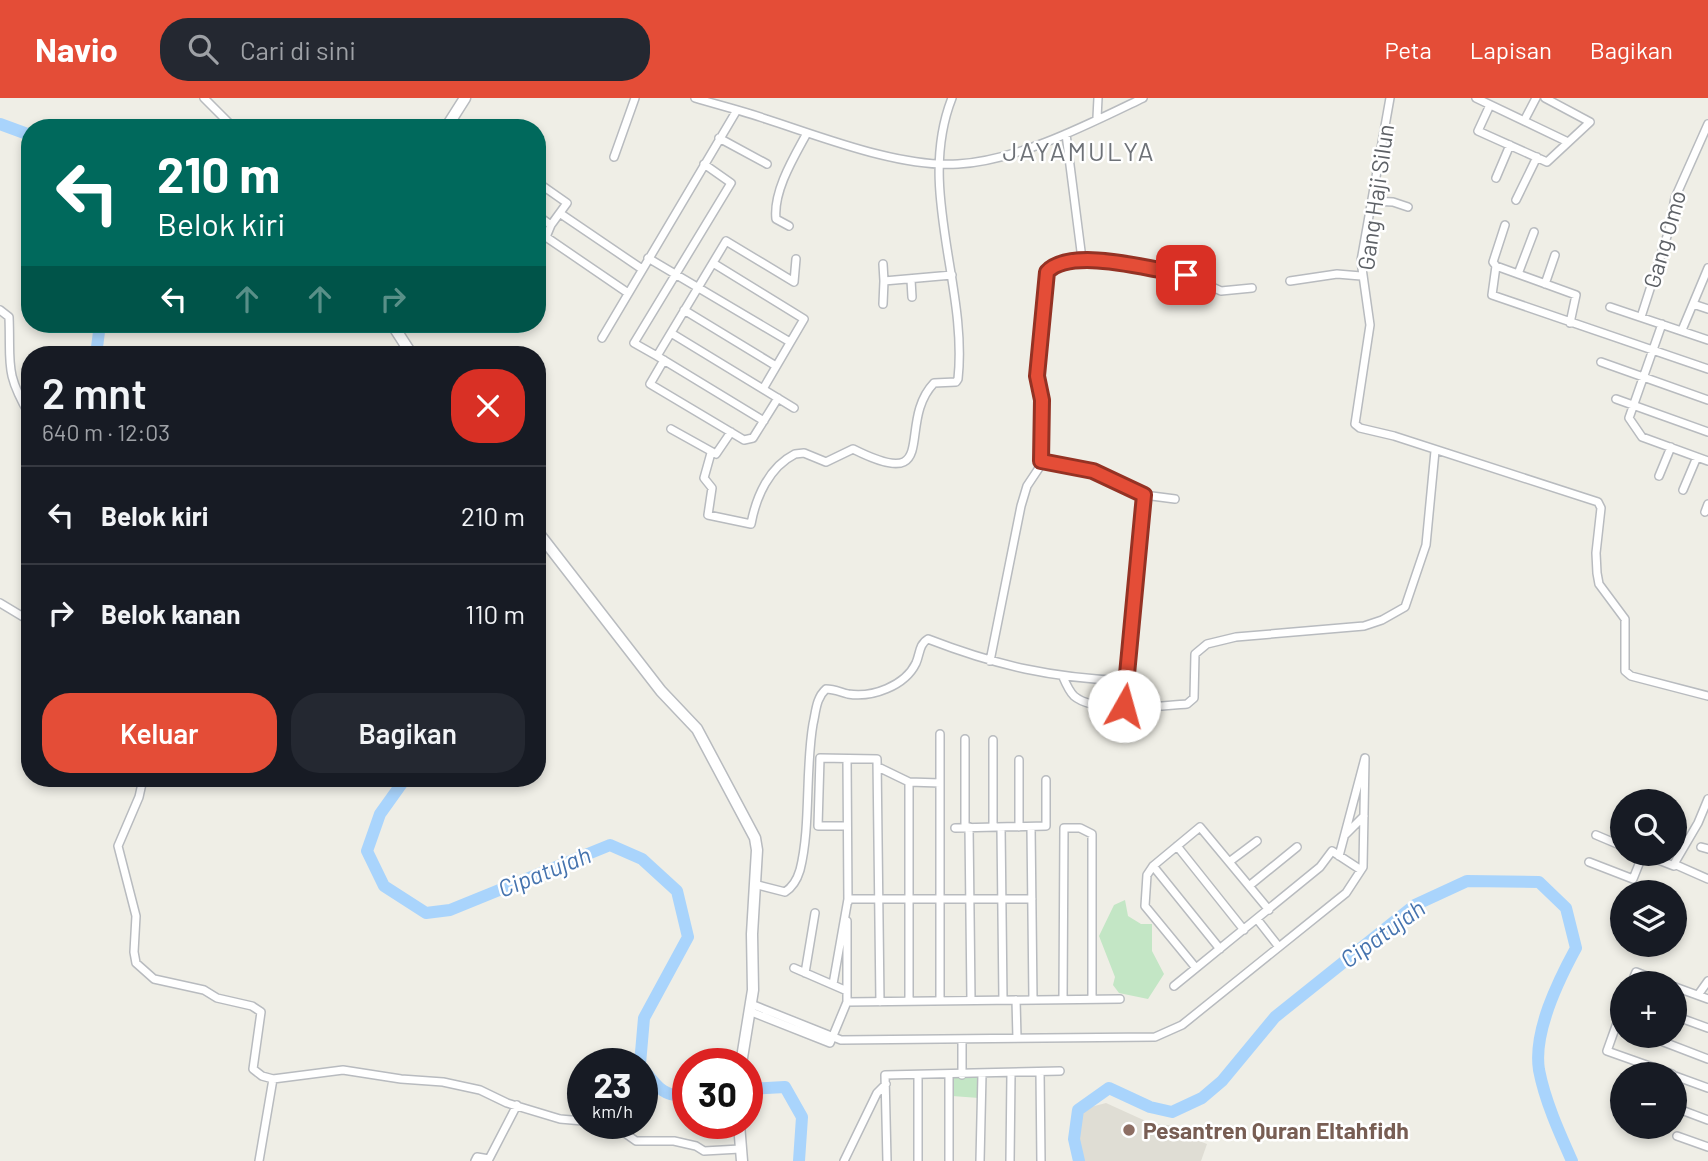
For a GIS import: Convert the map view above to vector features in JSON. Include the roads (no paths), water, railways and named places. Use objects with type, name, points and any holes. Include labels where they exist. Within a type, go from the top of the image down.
[{"type":"street","points":[[204,98],[225,119]]},
{"type":"street","points":[[452,119],[465,98]]},
{"type":"street","points":[[614,157],[635,98]]},
{"type":"street","points":[[695,98],[807,133],[898,158],[938,165],[982,161],[1066,134],[1143,98]]},
{"type":"street","points":[[711,453],[704,478],[712,488],[708,515],[751,524],[755,502],[771,474],[795,454],[804,453],[826,462],[853,449],[895,466],[904,464],[915,444],[917,411],[925,393],[934,383],[956,382],[958,379],[955,296],[944,231],[938,165],[942,123],[952,98]]},
{"type":"street","points":[[1097,118],[1098,98]]},
{"type":"street","name":"Gang Haji Silun","points":[[1390,98],[1361,261],[1370,325],[1354,421],[1360,428],[1435,451]]},
{"type":"street","points":[[1476,98],[1568,142]]},
{"type":"street","points":[[1524,121],[1536,98]]},
{"type":"street","points":[[1490,104],[1478,131],[1547,162],[1590,122],[1545,98]]},
{"type":"street","points":[[602,338],[737,110]]},
{"type":"street","name":"Gang Omo","points":[[1641,317],[1669,230],[1679,186],[1708,124]]},
{"type":"street","points":[[789,226],[776,219],[776,208],[784,180],[807,133]]},
{"type":"street","points":[[1066,134],[1082,259]]},
{"type":"street","points":[[719,138],[767,164]]},
{"type":"street","points":[[1496,178],[1510,145]]},
{"type":"street","points":[[1516,200],[1537,157]]},
{"type":"street","points":[[704,164],[731,183],[634,343],[764,421]]},
{"type":"street","points":[[546,188],[567,203],[546,237],[628,293]]},
{"type":"street","points":[[1371,201],[1393,202],[1408,207]]},
{"type":"street","points":[[561,214],[642,269]]},
{"type":"street","points":[[546,221],[551,225]]},
{"type":"street","points":[[1505,225],[1493,262],[1496,267],[1491,294],[1708,369]]},
{"type":"street","points":[[1518,274],[1534,232]]},
{"type":"street","points":[[778,398],[750,440],[731,432],[650,384],[671,333],[726,241],[794,282],[796,259]]},
{"type":"street","points":[[1545,284],[1555,255]]},
{"type":"street","points":[[648,258],[790,342]]},
{"type":"street","points":[[990,661],[1021,506],[1027,486],[1041,461],[1042,400],[1037,376],[1047,272],[1052,267],[1082,259],[1186,275],[1222,291],[1252,288]]},
{"type":"street","points":[[713,263],[804,318],[763,389]]},
{"type":"street","points":[[883,264],[883,304]]},
{"type":"street","points":[[1496,267],[1577,296],[1570,323]]},
{"type":"street","points":[[1682,330],[1706,279],[1708,268]]},
{"type":"street","points":[[1290,281],[1337,274],[1361,276]]},
{"type":"street","points":[[884,281],[952,275]]},
{"type":"street","points":[[911,280],[912,297]]},
{"type":"street","points":[[1693,304],[1708,309]]},
{"type":"street","points":[[1610,307],[1708,340]]},
{"type":"street","points":[[0,310],[9,317],[8,359],[11,379],[21,398]]},
{"type":"street","points":[[684,310],[776,366]]},
{"type":"street","points":[[1662,324],[1629,416],[1638,434],[1708,461]]},
{"type":"street","points":[[671,333],[794,408]]},
{"type":"street","points":[[1601,362],[1708,400]]},
{"type":"street","points":[[1616,399],[1708,432]]},
{"type":"street","points":[[670,429],[711,453],[719,452],[731,432]]},
{"type":"street","points":[[1659,477],[1671,447]]},
{"type":"street","points":[[1063,677],[1069,690],[1081,701],[1124,706],[1191,703],[1194,698],[1195,654],[1207,644],[1236,637],[1364,625],[1401,611],[1409,601],[1426,545],[1435,451],[1599,503],[1597,573],[1600,584],[1625,619],[1625,671],[1631,676],[1708,696]]},
{"type":"street","points":[[1683,490],[1696,457]]},
{"type":"street","points":[[1041,461],[1093,471],[1144,495],[1175,499]]},
{"type":"street","points":[[1124,706],[1144,495]]},
{"type":"street","points":[[546,543],[661,691],[697,729],[755,838],[757,850],[752,954],[754,975],[744,1048]]},
{"type":"street","points":[[0,603],[21,616]]},
{"type":"street","points":[[754,884],[785,892],[792,888],[800,869],[809,748],[818,699],[823,691],[830,688],[848,694],[873,694],[895,684],[911,670],[922,643],[928,639],[990,661],[1063,677],[1127,681]]},
{"type":"street","points":[[940,734],[940,1001]]},
{"type":"street","points":[[965,739],[971,1000]]},
{"type":"street","points":[[993,740],[1002,900],[1003,1000]]},
{"type":"street","points":[[847,826],[818,826],[820,758],[877,759],[880,1002]]},
{"type":"street","points":[[750,1007],[841,1040],[1155,1037],[1182,1025],[1346,893],[1361,870],[1365,758],[1339,856]]},
{"type":"street","points":[[832,1037],[847,1002],[847,759]]},
{"type":"street","points":[[1019,760],[1019,827]]},
{"type":"street","points":[[878,767],[909,782],[940,783]]},
{"type":"street","points":[[955,828],[1046,826],[1046,780]]},
{"type":"street","points":[[909,782],[909,1001]]},
{"type":"street","points":[[140,787],[118,849],[136,916],[136,963],[154,979],[204,990],[220,999],[258,1009],[262,1016],[253,1069],[262,1076],[273,1079],[333,1070],[480,1090],[507,1103],[567,1120]]},
{"type":"street","points":[[1687,840],[1698,823],[1708,799]]},
{"type":"street","points":[[1345,835],[1364,816]]},
{"type":"street","points":[[1031,827],[1034,1000]]},
{"type":"street","points":[[1196,968],[1145,906],[1147,875],[1153,866],[1200,827],[1269,910]]},
{"type":"street","points":[[1063,999],[1064,828],[1080,828],[1092,834],[1092,999]]},
{"type":"street","points":[[1596,835],[1610,841]]},
{"type":"street","points":[[1229,862],[1257,841]]},
{"type":"street","points":[[1177,846],[1244,930]]},
{"type":"street","points":[[1249,886],[1297,847]]},
{"type":"street","points":[[1174,986],[1320,867],[1332,851],[1361,870]]},
{"type":"street","points":[[1589,862],[1633,879],[1638,866]]},
{"type":"street","points":[[1153,866],[1220,949]]},
{"type":"street","points":[[1674,866],[1708,879]]},
{"type":"street","points":[[848,899],[1032,899]]},
{"type":"street","points":[[833,984],[848,899]]},
{"type":"street","points":[[805,973],[815,914]]},
{"type":"street","points":[[1257,919],[1279,947]]},
{"type":"street","points":[[794,968],[846,991]]},
{"type":"street","points":[[1698,995],[1708,981]]},
{"type":"street","points":[[1687,991],[1708,999]]},
{"type":"street","points":[[847,1002],[1120,999]]},
{"type":"street","points":[[1016,1000],[1017,1038]]},
{"type":"street","points":[[1687,1020],[1708,1028]]},
{"type":"street","points":[[962,1039],[962,1074]]},
{"type":"street","points":[[1610,1044],[1607,1051],[1637,1062]]},
{"type":"street","points":[[1679,1048],[1708,1059]]},
{"type":"street","points":[[887,1161],[885,1075],[1060,1071]]},
{"type":"street","points":[[1041,1072],[1041,1161]]},
{"type":"street","points":[[980,1161],[982,1074]]},
{"type":"street","points":[[1010,1161],[1011,1074]]},
{"type":"street","points":[[918,1075],[918,1161]]},
{"type":"street","points":[[949,1075],[949,1161]]},
{"type":"street","points":[[259,1161],[273,1079]]},
{"type":"street","points":[[1687,1080],[1708,1088]]},
{"type":"street","points":[[844,1161],[877,1093],[886,1084]]},
{"type":"street","points":[[475,1161],[477,1157],[489,1158],[517,1105]]},
{"type":"street","points":[[1687,1112],[1708,1120]]},
{"type":"street","points":[[633,1139],[680,1142],[704,1151],[740,1149]]},
{"type":"street","points":[[740,1139],[742,1161]]},
{"type":"street","points":[[1685,1139],[1708,1147]]},
{"type":"street","points":[[879,1161],[887,1146]]},
{"type":"waterway","name":"Cipatujah","points":[[0,124],[21,132]]},
{"type":"waterway","name":"Cipatujah","points":[[97,346],[99,333]]},
{"type":"waterway","name":"Cipatujah","points":[[399,787],[380,814],[367,851],[384,886],[426,913],[450,910],[610,845],[642,859],[677,891],[688,937],[644,1018],[641,1048]]},
{"type":"waterway","name":"Cipatujah","points":[[1079,1161],[1074,1139],[1078,1110],[1109,1088],[1150,1107],[1172,1112],[1202,1098],[1222,1081],[1275,1017],[1415,905],[1467,881],[1539,882],[1566,908],[1576,948],[1548,1007],[1538,1055],[1545,1093],[1572,1161]]},
{"type":"waterway","name":"Cipatujah","points":[[658,1087],[672,1095]]},
{"type":"waterway","name":"Cipatujah","points":[[763,1088],[785,1087],[802,1117],[799,1161]]},
{"type":"place","name":"Pesantren Quran Eltahfidh","points":[[1129,1130]]},
{"type":"district","name":"JAYAMULYA","points":[[1079,150]]}]
